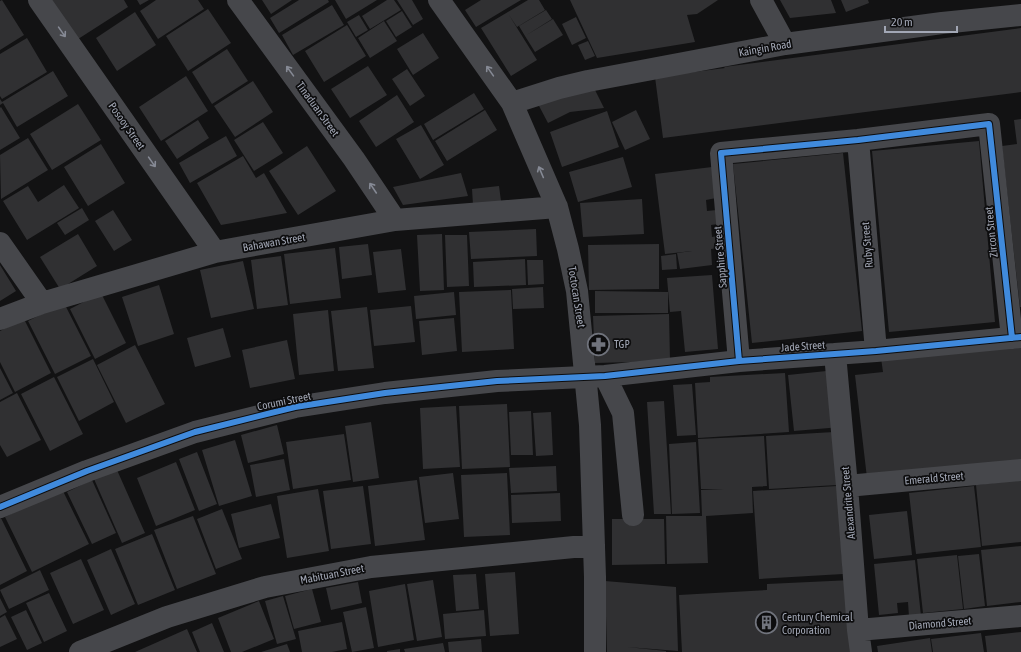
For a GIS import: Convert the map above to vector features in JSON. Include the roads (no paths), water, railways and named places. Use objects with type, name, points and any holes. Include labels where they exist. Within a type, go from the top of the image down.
[{"type":"street","name":"Posooy Street","points":[[39,0],[215,252]]},
{"type":"street","name":"Tinaduan Street","points":[[238,0],[354,159],[395,220]]},
{"type":"street","name":"Toctocan Street","points":[[439,0],[512,103],[556,208],[568,249],[596,376],[590,425],[595,577],[595,652]]},
{"type":"street","points":[[761,0],[785,44]]},
{"type":"street","name":"Kaingin Road","points":[[512,103],[558,88],[588,81],[785,44],[942,23],[1021,15]]},
{"type":"street","name":"Zircon Street","points":[[858,140],[989,124],[1017,338]]},
{"type":"street","name":"Sapphire Street","points":[[739,360],[721,153],[858,140]]},
{"type":"street","name":"Ruby Street","points":[[858,140],[876,351]]},
{"type":"street","name":"Bahawan Street","points":[[0,319],[42,303],[215,252],[395,220],[556,208]]},
{"type":"street","points":[[0,243],[42,303]]},
{"type":"street","name":"Jade Street","points":[[596,376],[739,360],[876,351],[1017,338]]},
{"type":"street","name":"Alexandrite Street","points":[[835,354],[861,652]]},
{"type":"street","points":[[596,376],[623,413],[633,515]]},
{"type":"street","name":"Corumi Street","points":[[0,507],[87,471],[195,432],[294,407],[392,392],[498,381],[596,376]]},
{"type":"street","name":"Emerald Street","points":[[847,486],[1021,470]]},
{"type":"street","name":"Mabituan Street","points":[[80,652],[167,616],[265,587],[371,567],[594,545]]},
{"type":"street","name":"Diamond Street","points":[[858,630],[1021,616]]},
{"type":"place","name":"TGP","points":[[599,344]]},
{"type":"place","name":"Century Chemical Corporation","points":[[767,623]]}]
